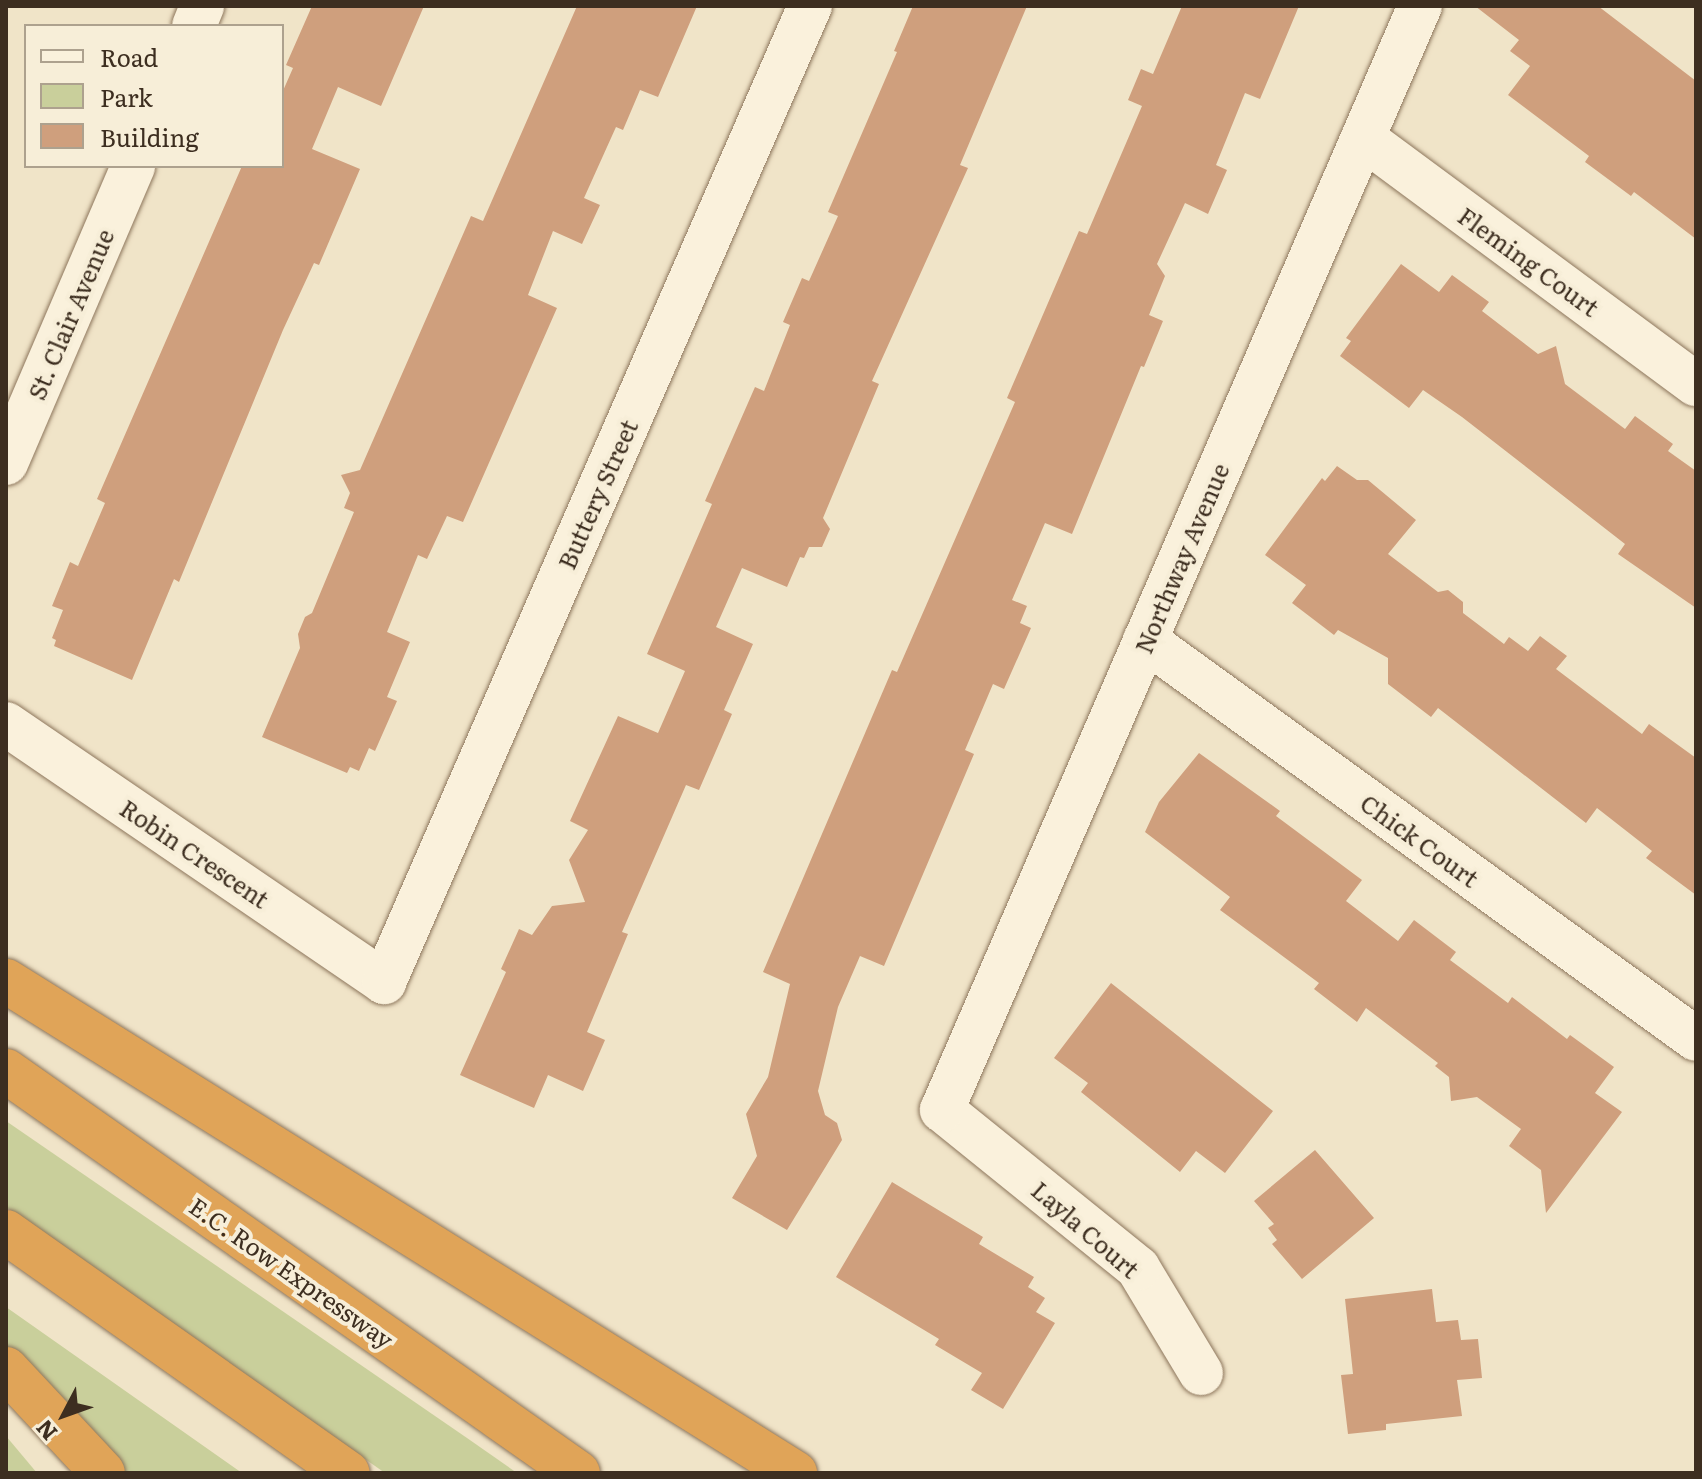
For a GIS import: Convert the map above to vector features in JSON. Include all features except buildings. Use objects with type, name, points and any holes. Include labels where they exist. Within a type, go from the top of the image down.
[{"type":"highway","points":[[6,981],[795,1473]]},
{"type":"highway","name":"E.C. Row Expressway","points":[[6,1071],[578,1473]]},
{"type":"highway","points":[[6,1232],[348,1473]]},
{"type":"highway","points":[[6,1369],[103,1473]]},
{"type":"street","name":"Buttery Street","points":[[384,982],[810,6]]},
{"type":"street","name":"Northway Avenue","points":[[942,1110],[1420,6]]},
{"type":"street","name":"Fleming Court","points":[[1363,138],[1696,384]]},
{"type":"street","name":"St. Clair Avenue","points":[[6,463],[132,168]]},
{"type":"street","name":"Chick Court","points":[[1145,640],[1696,1039]]},
{"type":"street","name":"Robin Crescent","points":[[6,724],[384,982]]},
{"type":"street","name":"Layla Court","points":[[942,1110],[1138,1268],[1201,1373]]},
{"type":"green space","points":[[6,1121],[517,1473],[385,1473],[6,1207]]},
{"type":"green space","points":[[6,1307],[242,1473],[125,1473],[68,1406],[6,1347]]},
{"type":"green space","points":[[6,1436],[37,1473],[6,1473]]}]
